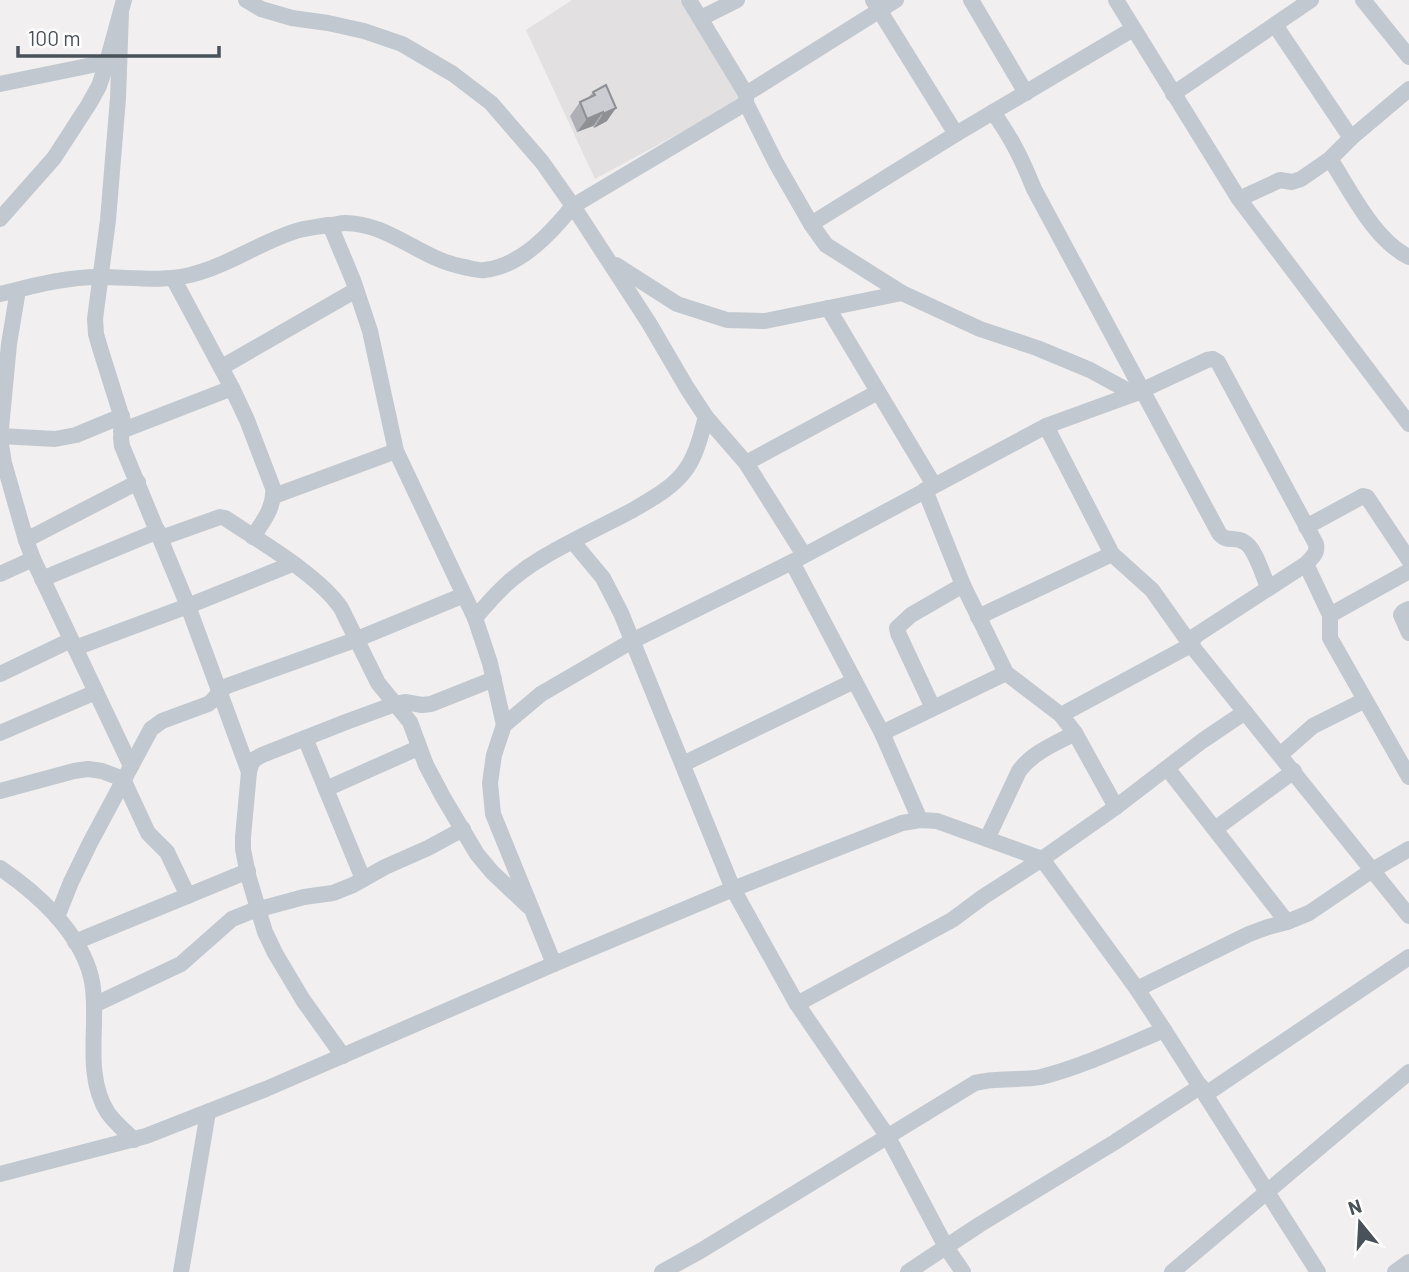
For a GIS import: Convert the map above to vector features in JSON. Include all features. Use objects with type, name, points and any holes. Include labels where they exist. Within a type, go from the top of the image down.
[{"type":"street","points":[[246,0],[261,9],[292,18],[364,31],[402,44],[429,58],[491,103],[542,162],[610,262],[706,417],[746,463],[798,558],[854,681],[882,733],[919,820]]},
{"type":"street","points":[[689,0],[746,99],[776,163],[826,245],[902,293],[980,329],[1037,348],[1138,392]]},
{"type":"street","points":[[701,18],[737,0]]},
{"type":"street","points":[[0,294],[69,279],[173,278],[208,270],[294,231],[346,223],[373,228],[450,265],[483,270],[503,266],[521,256],[556,227],[573,206],[746,99],[876,5],[897,0]]},
{"type":"street","points":[[971,0],[1026,93]]},
{"type":"street","points":[[1116,0],[1239,199],[1409,424]]},
{"type":"street","points":[[1173,93],[1311,0]]},
{"type":"street","points":[[1363,0],[1409,57]]},
{"type":"street","points":[[876,5],[956,134]]},
{"type":"street","points":[[0,219],[54,158],[94,95],[107,62],[123,6]]},
{"type":"street","points":[[123,6],[118,98],[95,319],[96,334],[121,424],[122,446],[188,606],[249,772]]},
{"type":"street","points":[[1275,25],[1351,138]]},
{"type":"street","points":[[811,224],[1133,29]]},
{"type":"street","points":[[0,84],[107,62]]},
{"type":"street","points":[[1239,199],[1280,180],[1292,182],[1301,179],[1330,159],[1409,89]]},
{"type":"street","points":[[993,112],[1022,159],[1034,189],[1138,392],[1219,533],[1226,540],[1241,540],[1247,543],[1268,587]]},
{"type":"street","points":[[1330,159],[1385,239],[1409,257]]},
{"type":"street","points":[[330,225],[356,290],[372,342],[396,450],[475,618],[490,663],[505,725]]},
{"type":"street","points":[[610,262],[677,304],[727,320],[765,321],[902,293]]},
{"type":"street","points":[[173,278],[222,367],[271,481],[274,496],[271,508],[254,537]]},
{"type":"street","points":[[18,290],[9,344],[0,436],[4,463],[33,559],[96,692],[148,832],[167,852],[188,895]]},
{"type":"street","points":[[222,367],[356,290]]},
{"type":"street","points":[[828,308],[878,392],[929,488],[963,585],[1006,673],[1061,715],[1075,733],[1116,807]]},
{"type":"street","points":[[554,964],[493,814],[490,783],[494,755],[505,725],[541,694],[632,641],[798,558],[1046,425],[1138,392],[1213,359],[1218,362],[1306,527],[1317,550],[1316,554],[1306,564],[1195,636],[1191,645],[1061,715]]},
{"type":"street","points":[[0,436],[55,439],[76,435],[121,424],[232,388]]},
{"type":"street","points":[[746,463],[878,392]]},
{"type":"street","points":[[475,618],[516,575],[542,558],[652,499],[675,483],[687,469],[706,417]]},
{"type":"street","points":[[1046,425],[1112,554],[1152,590],[1191,645],[1409,916]]},
{"type":"street","points":[[274,496],[396,450]]},
{"type":"street","points":[[26,540],[138,482]]},
{"type":"street","points":[[1306,527],[1363,496],[1367,497],[1409,560]]},
{"type":"street","points":[[42,579],[160,535],[220,517],[254,537],[333,597],[378,683],[410,722],[418,748],[477,854],[492,872],[531,908]]},
{"type":"street","points":[[573,542],[603,578],[613,595],[733,889],[797,1004],[888,1137],[946,1247],[963,1272]]},
{"type":"street","points":[[978,617],[1112,554]]},
{"type":"street","points":[[0,574],[33,559]]},
{"type":"street","points":[[0,674],[73,644],[188,606],[292,564]]},
{"type":"street","points":[[1306,564],[1329,615],[1329,638],[1409,777]]},
{"type":"street","points":[[1329,615],[1409,570]]},
{"type":"street","points":[[933,708],[897,628],[911,615],[963,585]]},
{"type":"street","points":[[57,917],[71,882],[151,729],[162,721],[208,704],[227,686],[355,640],[464,595]]},
{"type":"street","points":[[1409,609],[1401,615],[1409,633]]},
{"type":"street","points":[[882,733],[1006,673]]},
{"type":"street","points":[[344,1056],[288,975],[265,932],[243,849],[251,764],[256,759],[305,738],[395,704],[431,704],[494,679]]},
{"type":"street","points":[[683,764],[854,681]]},
{"type":"street","points":[[0,733],[96,692]]},
{"type":"street","points":[[1280,755],[1313,726],[1365,700]]},
{"type":"street","points":[[797,1004],[952,920],[1116,807],[1217,730],[1245,712]]},
{"type":"street","points":[[987,839],[1019,771],[1027,761],[1075,733]]},
{"type":"street","points":[[305,738],[363,879]]},
{"type":"street","points":[[326,789],[418,748]]},
{"type":"street","points":[[1167,768],[1287,922]]},
{"type":"street","points":[[0,791],[88,769],[127,773]]},
{"type":"street","points":[[1214,829],[1294,771]]},
{"type":"street","points":[[0,1174],[134,1140],[266,1089],[733,889],[902,824],[919,820],[937,821],[1042,859],[1137,989],[1318,1272]]},
{"type":"street","points":[[94,1006],[181,964],[232,919],[304,897],[333,893],[463,830]]},
{"type":"street","points":[[1137,989],[1249,934],[1308,913],[1409,849]]},
{"type":"street","points":[[0,869],[39,897],[75,942],[88,966],[94,1006],[96,1082],[107,1112],[134,1140]]},
{"type":"street","points":[[75,942],[248,871]]},
{"type":"street","points":[[908,1272],[979,1225],[1204,1090],[1409,957]]},
{"type":"street","points":[[662,1272],[975,1083],[1041,1077],[1164,1030]]},
{"type":"street","points":[[1172,1272],[1409,1072]]},
{"type":"street","points":[[180,1272],[208,1112]]},
{"type":"street","points":[[1395,1272],[1409,1262]]},
{"type":"shaded area","points":[[572,0],[680,0],[738,96],[737,102],[595,179],[526,30]]},
{"type":"building","points":[[606,85],[616,108],[587,119],[580,102],[595,95],[593,92]]}]
